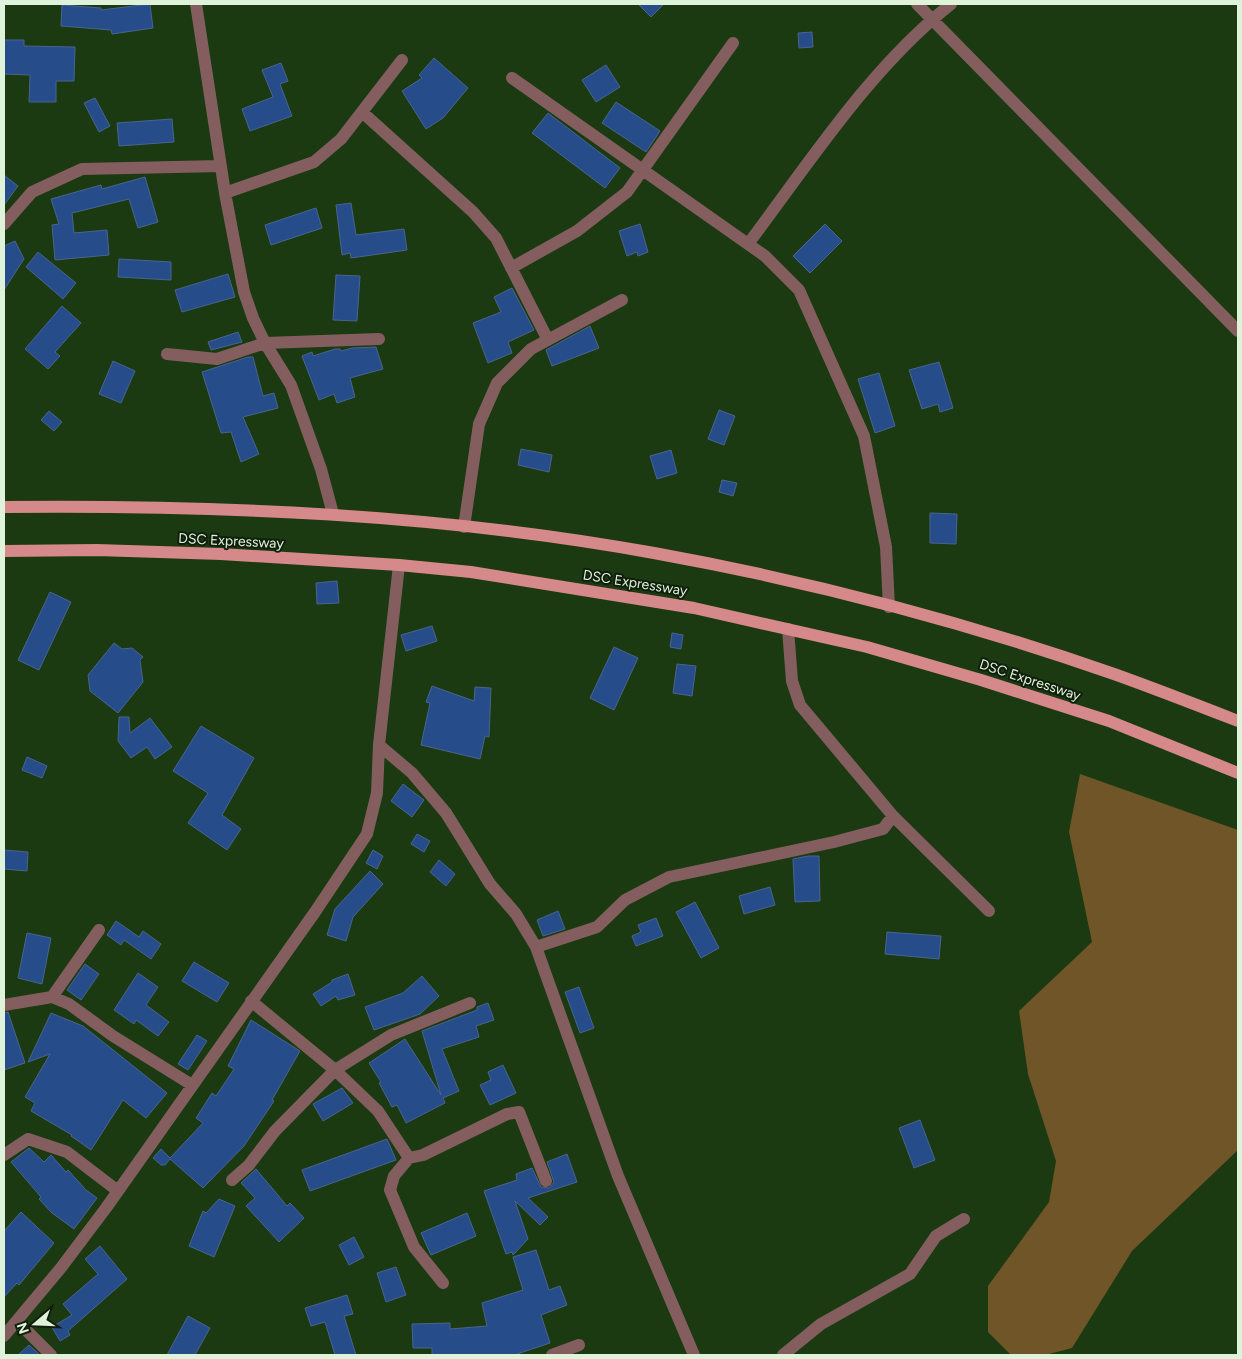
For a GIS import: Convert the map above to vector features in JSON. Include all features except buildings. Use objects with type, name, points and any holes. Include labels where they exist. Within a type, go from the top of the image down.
[{"type":"main road","points":[[4,507],[134,506],[333,514],[464,527],[652,553],[802,584],[956,625],[1113,674],[1238,721]]},
{"type":"main road","name":"DSC Expressway","points":[[4,550],[98,550],[222,554],[398,565],[471,572],[694,608],[867,647],[1046,700],[1109,721],[1238,773]]},
{"type":"street","points":[[196,4],[225,192],[244,292],[253,318],[265,343],[292,385],[333,514]]},
{"type":"street","points":[[917,4],[1238,331]]},
{"type":"street","points":[[748,244],[862,93],[932,19],[951,4]]},
{"type":"street","points":[[511,268],[577,231],[627,192],[644,171],[733,43]]},
{"type":"street","points":[[225,192],[314,162],[341,139],[402,60]]},
{"type":"street","points":[[512,78],[765,256],[799,290],[864,436],[886,548],[889,607]]},
{"type":"street","points":[[362,112],[473,212],[496,238],[548,340]]},
{"type":"street","points":[[4,224],[32,192],[82,169],[221,166]]},
{"type":"street","points":[[464,527],[479,424],[497,383],[530,349],[622,300]]},
{"type":"street","points":[[166,354],[217,359],[265,343],[378,339]]},
{"type":"street","points":[[4,1336],[60,1269],[118,1191],[368,834],[377,792],[379,745],[398,565]]},
{"type":"street","points":[[788,629],[792,681],[800,705],[893,816],[989,911]]},
{"type":"street","points":[[379,745],[412,774],[446,813],[490,884],[516,914],[536,947],[618,1176],[694,1355]]},
{"type":"street","points":[[536,947],[597,927],[625,900],[669,877],[834,842],[883,829],[893,816]]},
{"type":"street","points":[[52,997],[99,930]]},
{"type":"street","points":[[4,1005],[52,997],[81,1011],[113,1036],[192,1085]]},
{"type":"street","points":[[251,1001],[335,1070],[378,1111],[410,1158]]},
{"type":"street","points":[[232,1180],[249,1165],[275,1131],[335,1070],[391,1035],[470,1003]]},
{"type":"street","points":[[443,1283],[414,1247],[390,1190],[394,1176],[410,1158],[423,1155],[507,1114],[518,1112],[546,1181]]},
{"type":"street","points":[[4,1155],[28,1139],[67,1152],[118,1191]]},
{"type":"street","points":[[783,1355],[821,1324],[910,1274],[936,1236],[964,1219]]},
{"type":"street","points":[[17,1321],[51,1355]]},
{"type":"street","points":[[552,1355],[579,1345]]},
{"type":"shaded area","points":[[1080,774],[1238,830],[1238,1150],[1132,1251],[1072,1348],[1045,1355],[1011,1355],[988,1332],[988,1286],[1049,1202],[1056,1161],[1028,1074],[1019,1011],[1092,942],[1069,832]]}]
